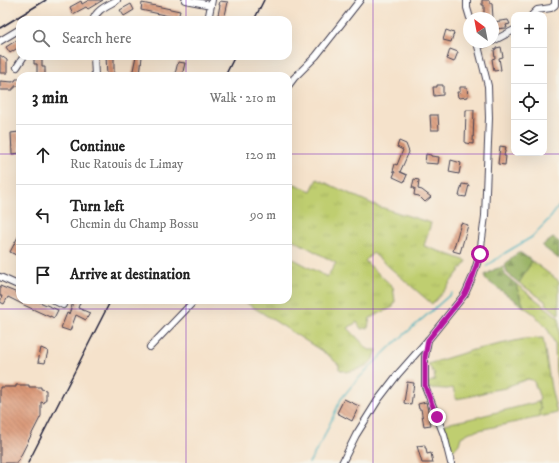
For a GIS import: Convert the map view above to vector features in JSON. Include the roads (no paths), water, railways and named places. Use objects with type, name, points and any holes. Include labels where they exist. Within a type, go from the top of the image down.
[{"type":"street","points":[[95,16],[98,11],[117,0]]},
{"type":"street","points":[[186,0],[212,3],[209,16]]},
{"type":"street","points":[[292,81],[316,56],[360,0]]},
{"type":"street","points":[[467,0],[468,12]]},
{"type":"street","points":[[535,12],[537,10],[550,8],[555,5],[555,0]]},
{"type":"street","points":[[0,41],[16,31]]},
{"type":"street","points":[[499,38],[511,32]]},
{"type":"street","points":[[342,463],[356,435],[378,400],[465,294],[473,276],[480,254],[485,216],[489,118],[488,86],[479,48]]},
{"type":"street","points":[[17,67],[21,60]]},
{"type":"street","points":[[94,60],[94,72]]},
{"type":"street","points":[[0,277],[16,284]]},
{"type":"street","points":[[150,347],[191,304]]},
{"type":"street","points":[[428,340],[425,357],[425,386],[444,435],[451,463]]},
{"type":"waterway","points":[[487,266],[532,237],[559,206]]},
{"type":"waterway","points":[[309,463],[323,439],[341,399],[354,383],[389,348],[452,293]]},
{"type":"railway","points":[[20,16],[46,0]]},
{"type":"railway","points":[[256,16],[264,0]]},
{"type":"railway","points":[[0,28],[16,18]]},
{"type":"railway","points":[[227,72],[233,60]]},
{"type":"railway","points":[[28,463],[109,304]]}]
